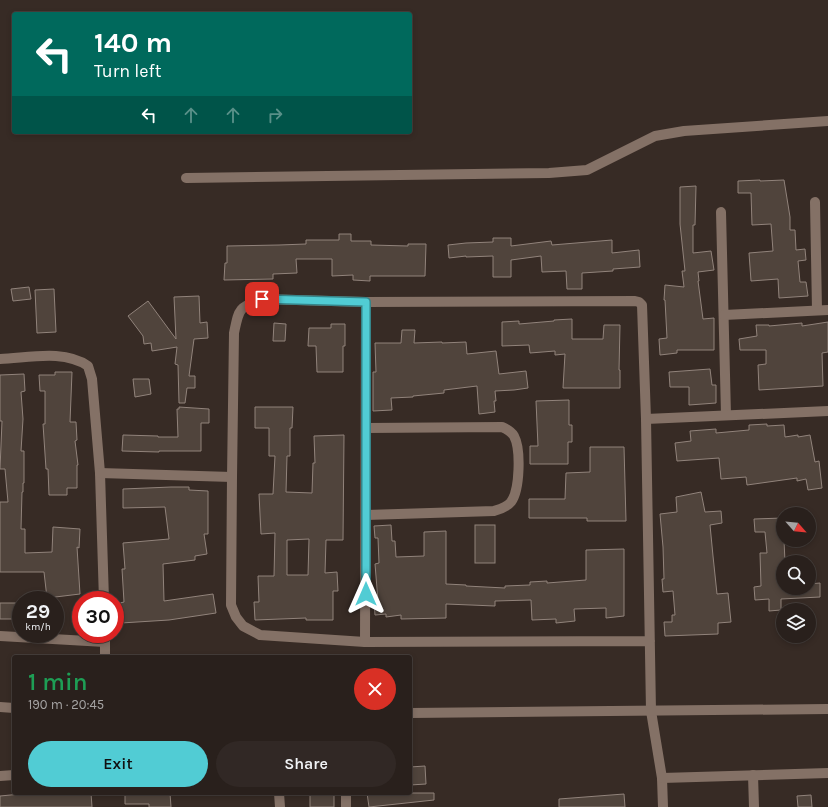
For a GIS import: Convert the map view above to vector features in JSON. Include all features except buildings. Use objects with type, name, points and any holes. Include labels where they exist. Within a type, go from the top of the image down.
[{"type":"street","points":[[186,178],[541,173],[587,170],[655,136],[684,131],[828,121]]},
{"type":"street","points":[[815,202],[817,310]]},
{"type":"street","points":[[721,212],[726,415]]},
{"type":"street","points":[[650,641],[365,642],[260,635],[243,626],[236,617],[232,605],[234,333],[239,311],[247,304],[262,299],[366,302],[639,302],[642,305],[652,711],[662,778],[663,807]]},
{"type":"street","points":[[365,642],[366,302]]},
{"type":"street","points":[[724,315],[828,310]]},
{"type":"street","points":[[0,359],[61,356],[79,360],[88,366],[92,379],[100,473],[104,591]]},
{"type":"street","points":[[646,419],[828,411]]},
{"type":"street","points":[[366,428],[502,427],[512,433],[515,438],[519,468],[516,490],[510,503],[504,508],[494,511],[366,515]]},
{"type":"street","points":[[100,473],[232,477]]},
{"type":"street","points":[[0,636],[72,637]]},
{"type":"street","points":[[105,643],[105,655]]},
{"type":"street","points":[[0,707],[12,708]]},
{"type":"street","points":[[412,712],[828,709]]},
{"type":"street","points":[[662,778],[828,773]]},
{"type":"street","points":[[0,776],[12,775]]},
{"type":"street","points":[[753,775],[754,807]]},
{"type":"street","points":[[279,795],[280,807]]},
{"type":"street","points":[[346,795],[346,807]]},
{"type":"route","points":[[262,299],[366,302],[366,594]]}]
